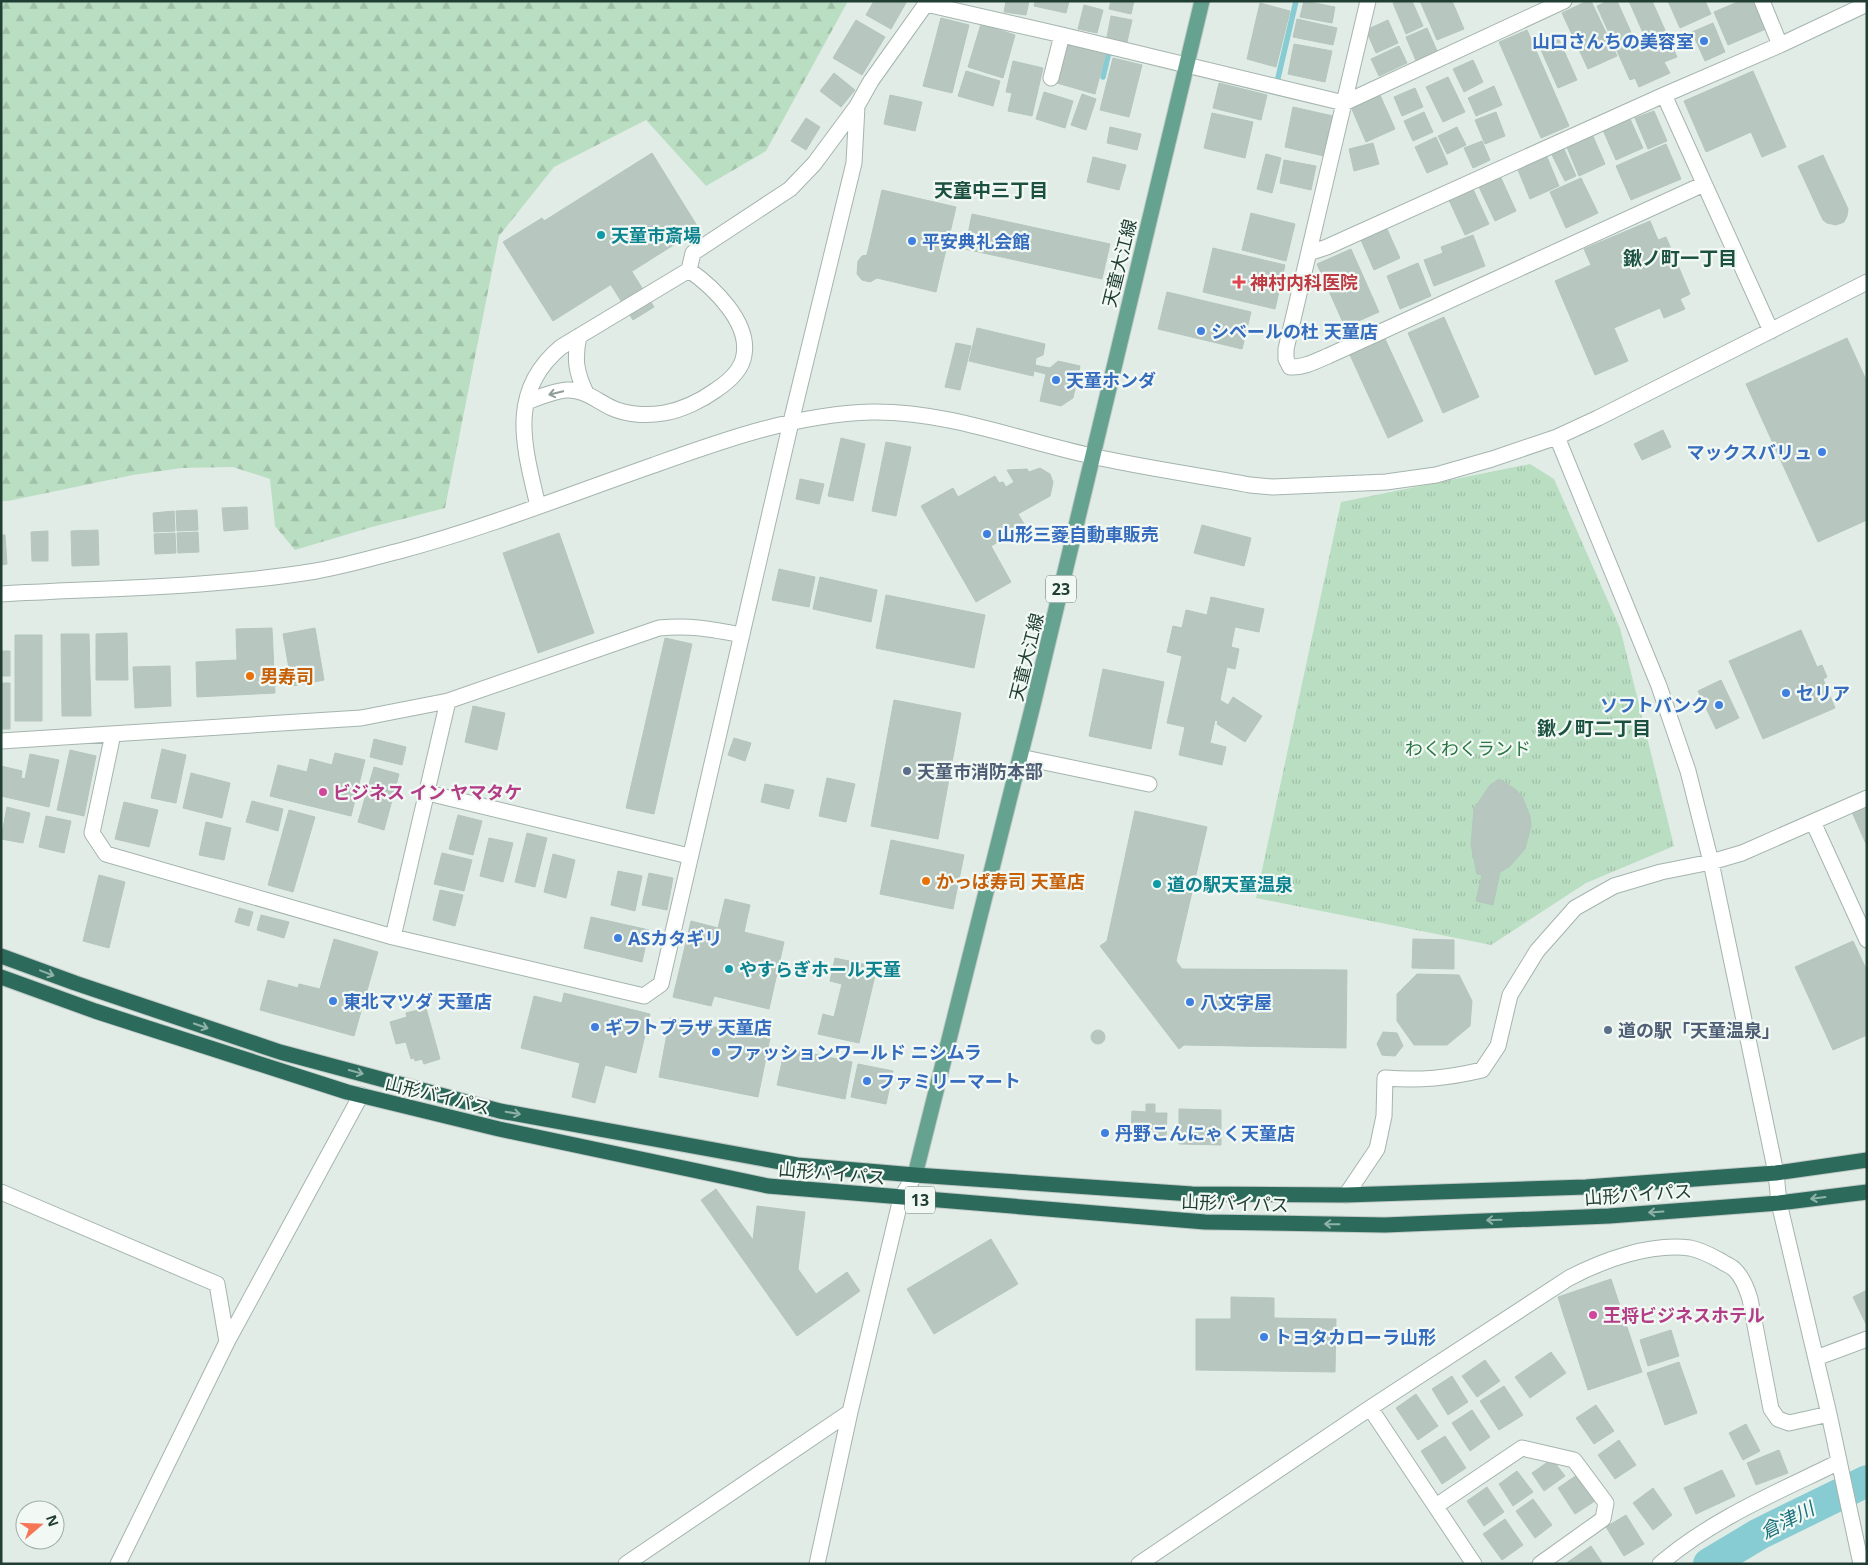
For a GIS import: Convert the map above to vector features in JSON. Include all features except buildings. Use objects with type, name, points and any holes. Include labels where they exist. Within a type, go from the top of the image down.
[{"type":"highway","name":"山形バイパス","points":[[1,956],[280,1052],[500,1111],[796,1165],[1192,1194],[1346,1196],[1586,1188],[1776,1173],[1867,1160]]},
{"type":"highway","name":"山形バイパス","points":[[1,977],[95,1011],[361,1095],[499,1129],[768,1186],[1205,1222],[1385,1225],[1609,1216],[1779,1203],[1867,1192]]},
{"type":"main road","name":"天童大江線","points":[[915,1175],[1020,757],[1202,1]]},
{"type":"street","points":[[1368,1],[1286,349],[1286,359],[1290,367],[1296,367],[1328,356],[1704,184]]},
{"type":"street","points":[[538,506],[524,446],[524,415],[526,402],[536,374],[547,358],[561,347],[689,270],[692,253],[790,189],[814,164],[857,106],[871,81],[927,3],[1344,103],[1564,1]]},
{"type":"street","points":[[1762,1],[1780,45]]},
{"type":"street","points":[[1309,253],[1327,247],[1664,95],[1780,45],[1867,4]]},
{"type":"street","points":[[1051,78],[1062,35]]},
{"type":"street","points":[[1664,95],[1771,331]]},
{"type":"street","points":[[114,734],[92,833],[106,854],[393,937],[644,996],[661,984],[689,856],[791,422],[834,252],[854,163],[857,106]]},
{"type":"street","points":[[526,402],[554,392],[568,390],[586,393],[614,409],[642,415],[665,413],[706,396],[722,386],[738,371],[744,356],[744,339],[723,300],[706,282],[689,270]]},
{"type":"street","points":[[1,594],[207,584],[318,570],[403,550],[456,534],[723,440],[791,422],[871,412],[918,414],[1092,456],[1250,485],[1273,487],[1365,484],[1436,475],[1492,460],[1557,437],[1867,282]]},
{"type":"street","points":[[579,336],[575,355],[577,368],[586,393]]},
{"type":"street","points":[[1557,437],[1642,644],[1674,727],[1688,771],[1711,862],[1776,1173],[1779,1203],[1829,1414],[1861,1564]]},
{"type":"street","points":[[1,741],[299,724],[361,718],[448,701],[659,628],[691,626],[742,636]]},
{"type":"street","points":[[393,937],[448,701]]},
{"type":"street","points":[[1020,757],[1149,784]]},
{"type":"street","points":[[428,792],[689,856]]},
{"type":"street","points":[[1346,1196],[1377,1149],[1384,1116],[1385,1078],[1409,1080],[1450,1078],[1482,1070],[1498,1046],[1510,995],[1537,951],[1575,908],[1614,886],[1661,872],[1711,862],[1742,853],[1867,798]]},
{"type":"street","points":[[1813,822],[1867,940]]},
{"type":"street","points":[[118,1564],[227,1342],[361,1095]]},
{"type":"street","points":[[818,1564],[850,1412],[901,1198],[915,1175]]},
{"type":"street","points":[[1,1192],[217,1284],[227,1342]]},
{"type":"street","points":[[1139,1564],[1370,1408],[1569,1278],[1590,1267],[1642,1251],[1690,1248],[1735,1269],[1745,1285],[1750,1299],[1771,1409],[1778,1419],[1789,1423],[1829,1414]]},
{"type":"street","points":[[1816,1358],[1867,1338]]},
{"type":"street","points":[[1370,1408],[1474,1564]]},
{"type":"street","points":[[626,1564],[850,1412]]},
{"type":"street","points":[[1436,1506],[1522,1448],[1574,1460],[1606,1503],[1603,1519],[1540,1564]]},
{"type":"street","points":[[1660,1564],[1673,1552],[1717,1524],[1840,1466]]},
{"type":"green space","points":[[1,1],[848,1],[766,151],[706,186],[646,120],[554,167],[499,236],[445,508],[295,550],[275,526],[270,479],[233,467],[182,468],[133,475],[1,501]]},
{"type":"green space","name":"わくわくランド","points":[[1530,464],[1554,479],[1620,628],[1674,846],[1586,883],[1491,945],[1256,898],[1341,502]]},
{"type":"waterway","points":[[1278,78],[1296,1]]},
{"type":"waterway","points":[[1103,77],[1109,52],[1114,53]]},
{"type":"waterway","name":"倉津川","points":[[1709,1564],[1759,1534],[1867,1481]]},
{"type":"place","name":"山口さんちの美容室","points":[[1704,41]]},
{"type":"place","name":"天童市斎場","points":[[601,235]]},
{"type":"place","name":"平安典礼会館","points":[[912,241]]},
{"type":"place","name":"神村内科医院","points":[[1239,282]]},
{"type":"place","name":"シベールの杜 天童店","points":[[1201,331]]},
{"type":"place","name":"天童ホンダ","points":[[1056,380]]},
{"type":"place","name":"マックスバリュ","points":[[1822,452]]},
{"type":"place","name":"山形三菱自動車販売","points":[[987,534]]},
{"type":"place","name":"男寿司","points":[[250,676]]},
{"type":"place","name":"セリア","points":[[1786,693]]},
{"type":"place","name":"ソフトバンク","points":[[1719,705]]},
{"type":"place","name":"天童市消防本部","points":[[907,771]]},
{"type":"place","name":"ビジネス イン ヤマタケ","points":[[323,792]]},
{"type":"place","name":"かっぱ寿司 天童店","points":[[926,881]]},
{"type":"place","name":"道の駅天童温泉","points":[[1157,884]]},
{"type":"place","name":"ASカタギリ","points":[[618,938]]},
{"type":"place","name":"やすらぎホール天童","points":[[729,969]]},
{"type":"place","name":"東北マツダ 天童店","points":[[333,1001]]},
{"type":"place","name":"八文字屋","points":[[1190,1002]]},
{"type":"place","name":"ギフトプラザ 天童店","points":[[595,1027]]},
{"type":"place","name":"道の駅「天童温泉」","points":[[1608,1030]]},
{"type":"place","name":"ファッションワールド ニシムラ","points":[[716,1052]]},
{"type":"place","name":"ファミリーマート","points":[[867,1081]]},
{"type":"place","name":"丹野こんにゃく天童店","points":[[1105,1133]]},
{"type":"place","name":"王将ビジネスホテル","points":[[1593,1315]]},
{"type":"place","name":"トヨタカローラ山形","points":[[1264,1337]]},
{"type":"district","name":"天童中三丁目","points":[[991,190]]},
{"type":"district","name":"鍬ノ町一丁目","points":[[1680,258]]},
{"type":"district","name":"鍬ノ町二丁目","points":[[1594,728]]}]
